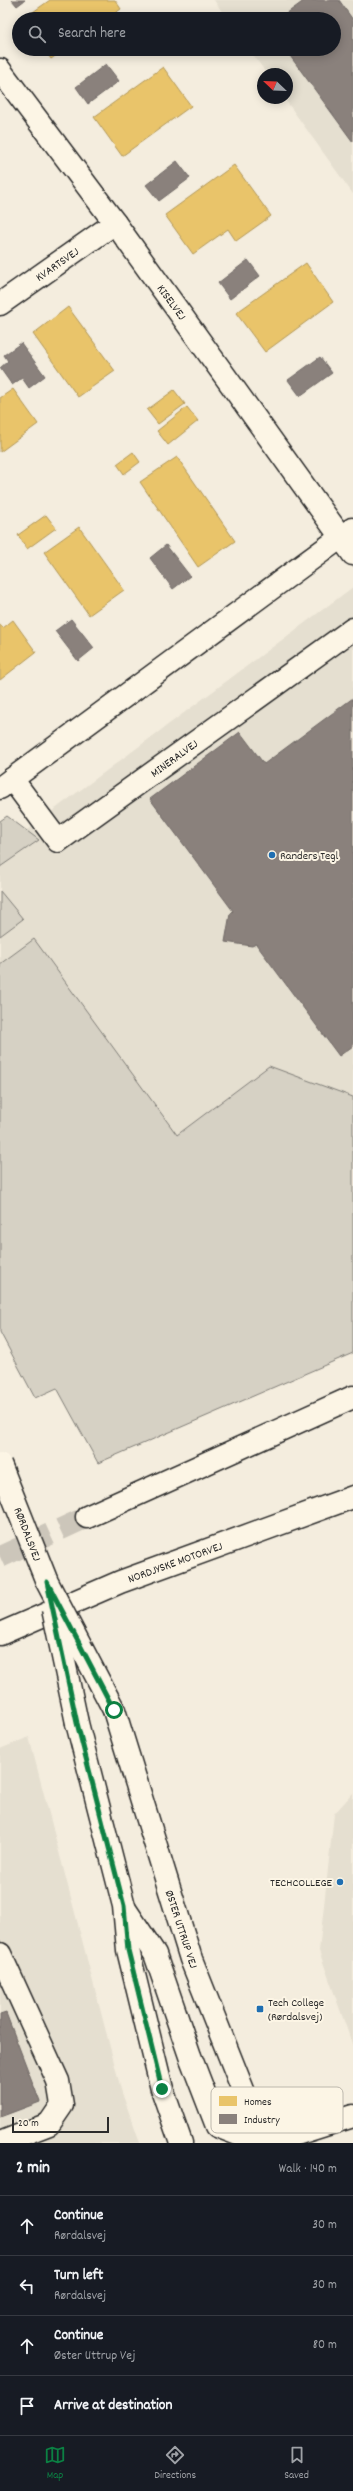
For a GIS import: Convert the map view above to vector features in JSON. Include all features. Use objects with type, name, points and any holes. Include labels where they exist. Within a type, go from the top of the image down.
[{"type":"main road","name":"KISELVEJ","points":[[0,70],[349,540]]},
{"type":"main road","name":"KVARTSVEJ","points":[[0,304],[115,223]]},
{"type":"main road","name":"MINERALVEJ","points":[[349,540],[6,784],[58,841],[353,629]]},
{"type":"main road","points":[[87,1517],[353,1397]]},
{"type":"main road","name":"RØRDALSVEJ","points":[[0,1464],[47,1582],[114,1710]]},
{"type":"main road","name":"NORDJYSKE MOTORVEJ","points":[[0,1634],[120,1582],[353,1497]]},
{"type":"main road","name":"RØRDALSVEJ","points":[[47,1582],[77,1723],[124,1906]]},
{"type":"main road","name":"ØSTER UTTRUP VEJ","points":[[114,1710],[191,1959],[240,2087]]},
{"type":"main road","points":[[124,1906],[155,1954],[190,2056],[211,2110]]},
{"type":"main road","points":[[124,1906],[128,1950],[162,2089],[181,2143]]},
{"type":"main road","points":[[0,1954],[58,2080],[62,2104],[49,2124],[0,2143]]},
{"type":"main road","points":[[343,2119],[353,2116]]},
{"type":"main road","points":[[236,2133],[262,2143]]},
{"type":"main road","name":"ØSTER UTTRUP VEJ","points":[[258,2133],[262,2143]]},
{"type":"main road","points":[[268,2143],[299,2133]]},
{"type":"shaded area","points":[[214,0],[353,0],[353,194],[288,104],[293,104],[293,68],[263,68],[254,56],[341,56],[341,12],[222,12]]},
{"type":"shaded area","points":[[353,587],[353,1246],[0,1291],[0,850]]},
{"type":"shaded area","points":[[7,816],[39,840],[0,867],[0,821]]},
{"type":"shaded area","points":[[0,891],[23,919],[0,936]]},
{"type":"shaded area","points":[[34,939],[177,1135],[269,1066],[353,1097],[353,1353],[98,1463],[57,1388],[35,1398],[0,1332],[0,964]]},
{"type":"shaded area","points":[[29,1737],[122,2093],[140,2143],[0,2143],[0,1749]]},
{"type":"shaded area","name":"TECHCOLLEGE","points":[[353,1793],[353,2046],[319,1951],[334,1814]]},
{"type":"building: Homes","points":[[50,0],[115,0],[121,9],[117,12],[33,12]]},
{"type":"building: Homes","points":[[163,67],[191,106],[122,156],[94,117]]},
{"type":"building: Homes","points":[[234,165],[271,216],[236,241],[228,229],[193,254],[165,215]]},
{"type":"building: Homes","points":[[306,263],[333,302],[265,352],[236,313]]},
{"type":"building: Homes","points":[[68,307],[115,371],[78,397],[33,334]]},
{"type":"building: Homes","points":[[13,389],[38,424],[0,452],[0,398]]},
{"type":"building: Homes","points":[[174,390],[185,404],[158,424],[147,410]]},
{"type":"building: Homes","points":[[187,407],[198,421],[168,445],[157,431]]},
{"type":"building: Homes","points":[[133,452],[140,462],[124,474],[117,464]]},
{"type":"building: Homes","points":[[177,457],[235,541],[198,567],[140,482]]},
{"type":"building: Homes","points":[[46,515],[56,528],[27,549],[18,535]]},
{"type":"building: Homes","points":[[79,527],[124,590],[89,615],[44,552]]},
{"type":"building: Homes","points":[[13,620],[36,652],[0,680],[0,624],[3,628]]},
{"type":"building: Industry","points":[[12,0],[25,0],[17,6]]},
{"type":"building: Industry","points":[[305,0],[339,0],[353,20],[353,142],[290,56],[341,56],[341,12],[289,12]]},
{"type":"building: Industry","points":[[106,64],[119,81],[88,104],[76,87]]},
{"type":"building: Industry","points":[[177,161],[190,178],[159,201],[146,185]]},
{"type":"building: Industry","points":[[248,260],[260,276],[230,299],[218,283]]},
{"type":"building: Industry","points":[[21,343],[45,376],[29,388],[22,378],[12,385],[0,368],[8,361],[4,355]]},
{"type":"building: Industry","points":[[320,357],[332,373],[300,396],[288,380]]},
{"type":"building: Industry","points":[[166,545],[190,576],[173,589],[150,558]]},
{"type":"building: Industry","points":[[71,619],[94,648],[78,661],[55,631]]},
{"type":"building: Industry","name":"Randers Tegl","points":[[353,698],[353,1046],[339,1056],[256,944],[252,946],[225,942],[230,914],[233,911],[150,799],[240,732],[264,764]]},
{"type":"building: Industry","points":[[6,2013],[40,2102],[0,2117],[0,2015]]},
{"type":"tunnel","points":[[0,1557],[87,1517]]},
{"type":"place","name":"Randers Tegl","points":[[272,855]]},
{"type":"place","name":"TECHCOLLEGE","points":[[340,1882]]},
{"type":"place","name":"Tech College (Rørdalsvej)","points":[[260,2009]]},
{"type":"route","points":[[114,1710],[47,1582],[77,1723],[124,1906],[128,1950],[162,2089]]}]
